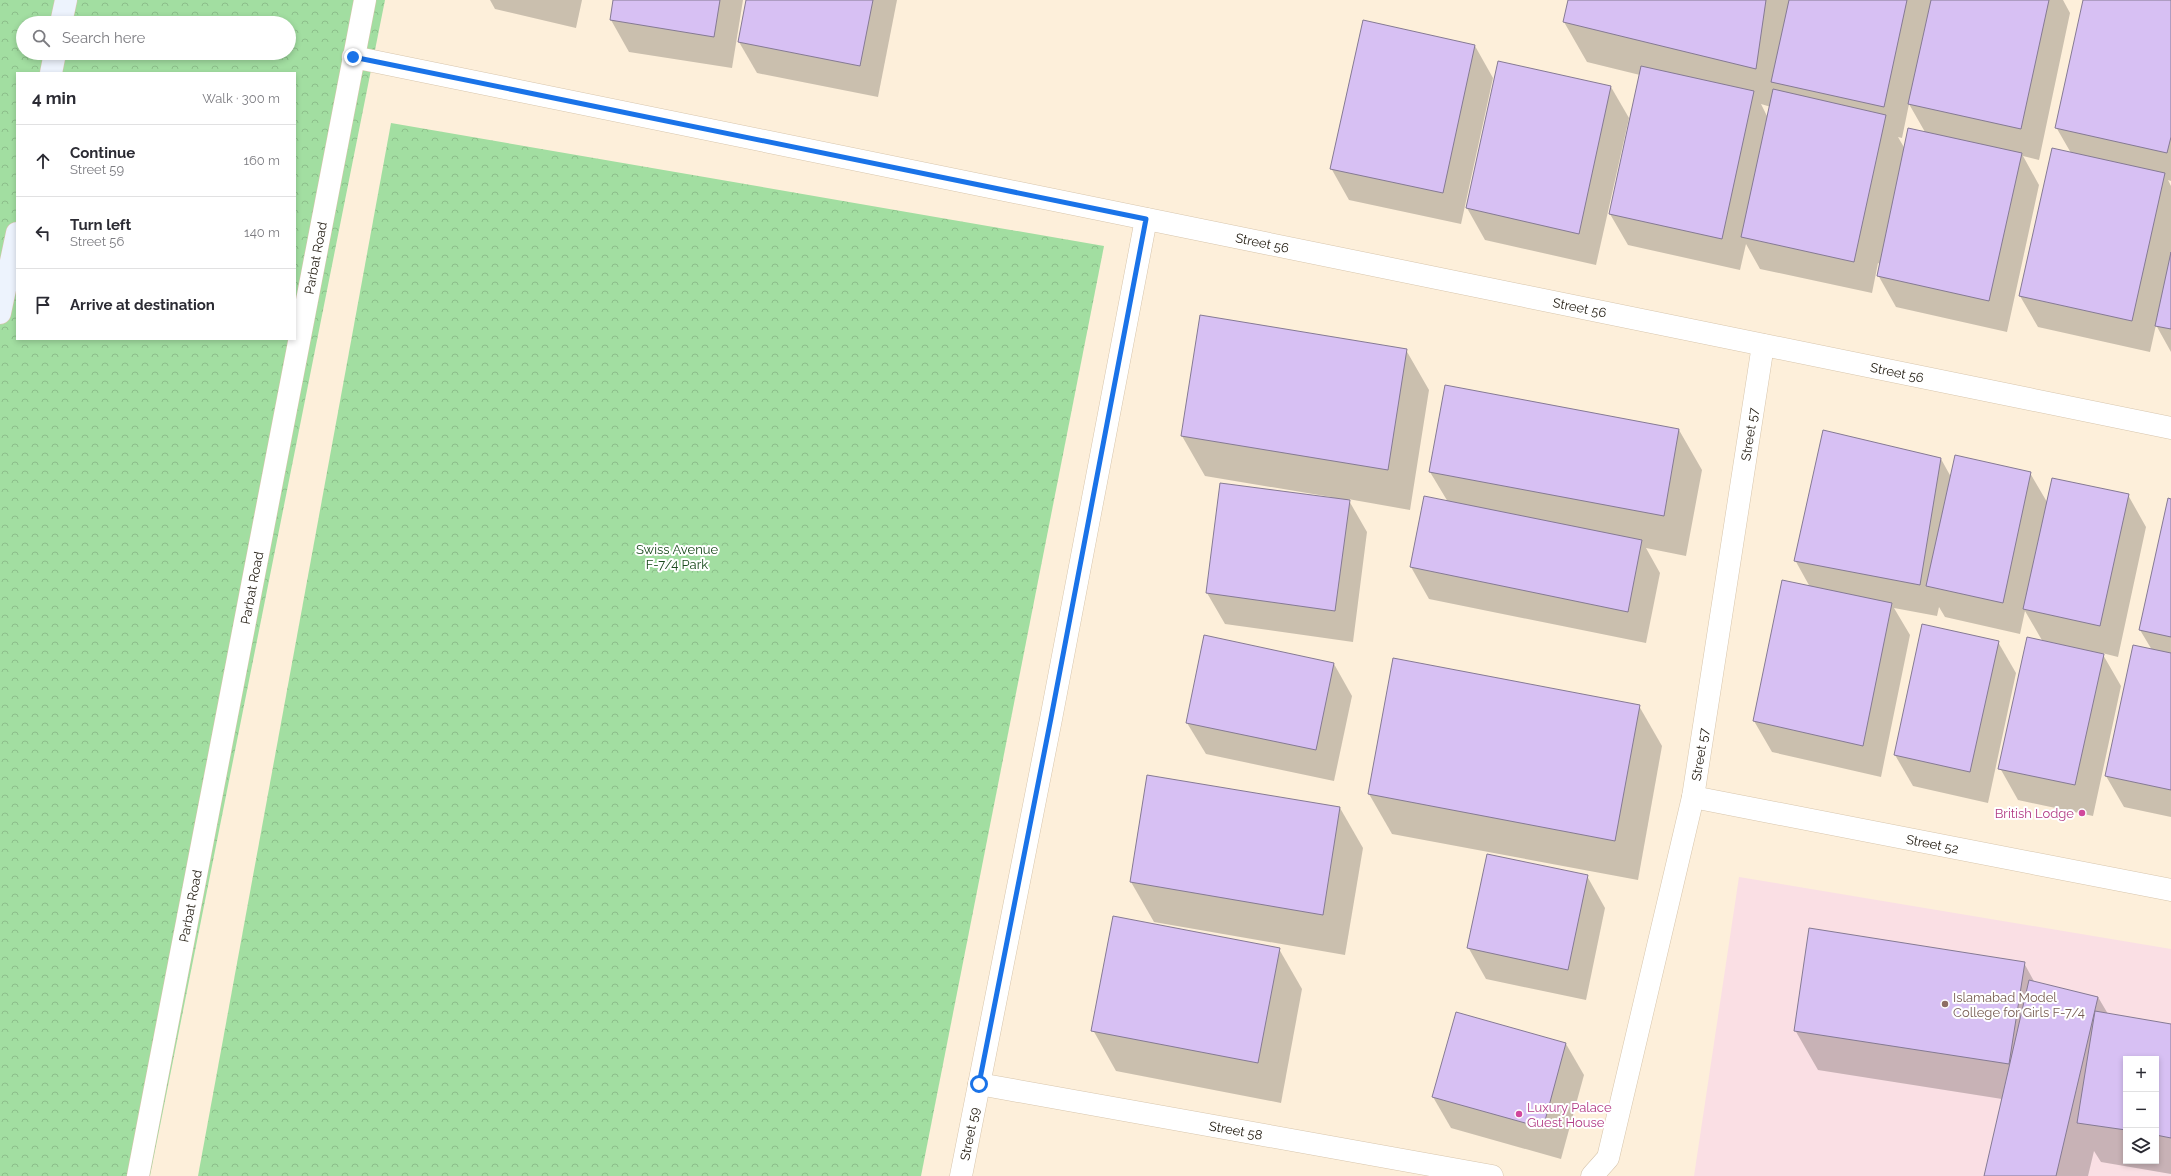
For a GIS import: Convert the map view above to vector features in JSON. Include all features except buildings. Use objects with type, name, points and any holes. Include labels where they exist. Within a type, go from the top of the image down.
[{"type":"main road","points":[[63,16],[66,0]]},
{"type":"main road","points":[[51,72],[54,60]]},
{"type":"main road","points":[[0,313],[16,237]]},
{"type":"street","name":"Parbat Road","points":[[138,1176],[365,0]]},
{"type":"street","name":"Street 56","points":[[353,57],[2171,428]]},
{"type":"street","name":"Street 59","points":[[962,1176],[1146,219]]},
{"type":"street","name":"Street 57","points":[[1592,1176],[1608,1158],[1693,797],[1763,345]]},
{"type":"street","name":"Street 52","points":[[1693,797],[2171,890]]},
{"type":"street","name":"Street 58","points":[[979,1084],[1492,1176]]},
{"type":"shaded area","name":"Islamabad Model College for Girls F-7/4","points":[[1739,877],[2171,949],[2171,1176],[1694,1176]]},
{"type":"green space","points":[[0,0],[385,0],[150,1176],[0,1176]]},
{"type":"green space","name":"Swiss Avenue F-7/4 Park","points":[[391,123],[1104,246],[921,1176],[198,1176]]},
{"type":"place","name":"British Lodge","points":[[2082,813]]},
{"type":"place","name":"Islamabad Model College for Girls F-7/4","points":[[1945,1004]]},
{"type":"place","name":"Luxury Palace Guest House","points":[[1519,1114]]},
{"type":"route","points":[[353,57],[1146,219],[1051,718],[979,1084]]}]
